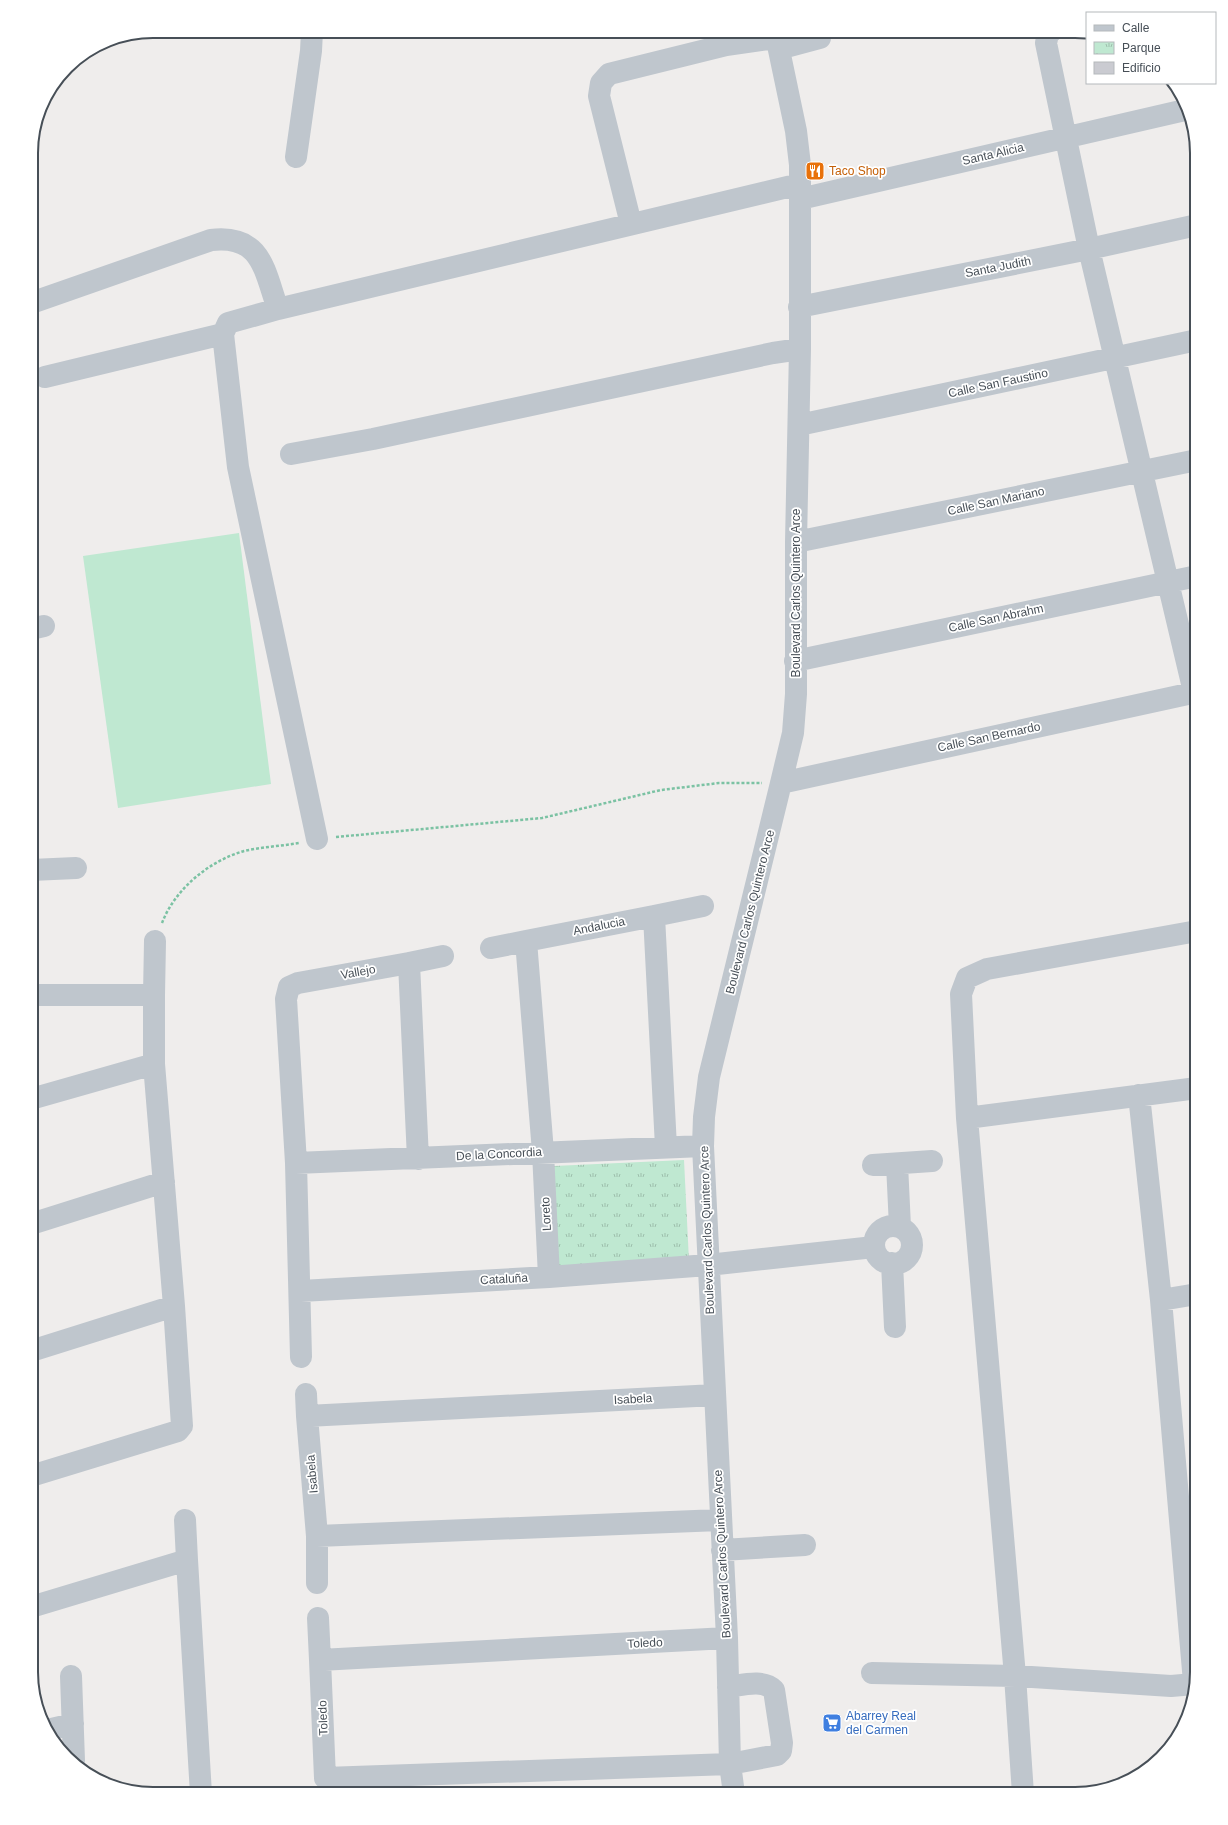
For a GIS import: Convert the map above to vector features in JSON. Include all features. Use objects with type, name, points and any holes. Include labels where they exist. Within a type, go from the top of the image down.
[{"type":"street","points":[[296,157],[312,51],[312,38]]},
{"type":"street","points":[[631,224],[599,96],[601,83],[609,74],[726,45],[777,39],[820,38]]},
{"type":"street","points":[[1047,38],[1046,44],[1089,249],[1190,672]]},
{"type":"street","name":"Boulevard Carlos Quintero Arce","points":[[733,1787],[730,1764],[727,1638],[720,1520],[703,1146],[704,1117],[709,1077],[793,733],[796,694],[796,542],[800,349],[800,165],[796,131],[777,39]]},
{"type":"street","name":"Santa Alicia","points":[[223,334],[228,323],[278,308],[631,224],[800,192],[1066,138],[1182,111]]},
{"type":"street","name":"Santa Judith","points":[[799,307],[1089,249],[1190,227]]},
{"type":"street","points":[[38,301],[211,240],[225,238],[250,246],[260,256],[278,308]]},
{"type":"street","points":[[45,377],[223,334],[238,467],[317,839]]},
{"type":"street","name":"Calle San Faustino","points":[[799,425],[1190,342]]},
{"type":"street","points":[[291,454],[373,439],[774,353],[800,349]]},
{"type":"street","name":"Calle San Mariano","points":[[796,542],[1190,461]]},
{"type":"street","name":"Calle San Abrahm","points":[[795,661],[1190,577]]},
{"type":"street","name":"Calle San Bernardo","points":[[781,783],[1190,693]]},
{"type":"street","points":[[38,865],[76,868]]},
{"type":"street","name":"Andalucia","points":[[491,948],[703,906]]},
{"type":"street","points":[[654,916],[666,1147]]},
{"type":"street","points":[[1023,1787],[1015,1676],[967,1118],[961,994],[967,978],[987,969],[1190,932]]},
{"type":"street","points":[[38,1474],[181,1430],[182,1426],[174,1306],[154,1064],[156,941]]},
{"type":"street","points":[[526,941],[543,1152]]},
{"type":"street","points":[[418,1159],[409,963],[443,956]]},
{"type":"street","name":"Vallejo","points":[[296,1162],[286,999],[289,987],[298,983],[409,963]]},
{"type":"street","points":[[38,995],[154,996]]},
{"type":"street","points":[[38,1097],[154,1064]]},
{"type":"street","points":[[967,1118],[1190,1089]]},
{"type":"street","points":[[1139,1095],[1161,1300],[1190,1637]]},
{"type":"street","name":"De la Concordia","points":[[296,1162],[418,1159],[543,1152],[703,1146]]},
{"type":"street","name":"Loreto","points":[[543,1152],[549,1277]]},
{"type":"street","points":[[873,1165],[932,1161]]},
{"type":"street","points":[[296,1162],[301,1291],[301,1357]]},
{"type":"street","points":[[897,1164],[900,1227]]},
{"type":"street","points":[[38,1222],[164,1182]]},
{"type":"street","points":[[887,1226],[900,1227],[906,1230],[910,1236],[912,1249],[905,1260],[892,1263],[880,1258],[874,1247],[874,1240],[887,1226]]},
{"type":"street","name":"Cataluña","points":[[301,1291],[549,1277],[708,1265],[874,1247]]},
{"type":"street","points":[[892,1263],[895,1327]]},
{"type":"street","points":[[1161,1300],[1190,1295]]},
{"type":"street","points":[[38,1349],[174,1306]]},
{"type":"street","points":[[306,1394],[307,1416]]},
{"type":"street","name":"Isabela","points":[[317,1583],[317,1536],[307,1416],[715,1395]]},
{"type":"street","points":[[185,1520],[201,1787]]},
{"type":"street","points":[[317,1536],[720,1520]]},
{"type":"street","points":[[722,1550],[805,1545]]},
{"type":"street","points":[[38,1605],[187,1560]]},
{"type":"street","points":[[318,1618],[320,1660]]},
{"type":"street","name":"Toledo","points":[[727,1638],[320,1660],[325,1786],[730,1764],[777,1756],[781,1751],[782,1743],[774,1690],[769,1685],[758,1684],[728,1687]]},
{"type":"street","points":[[872,1673],[1015,1676],[1171,1686],[1189,1684]]},
{"type":"street","points":[[71,1676],[74,1755]]},
{"type":"street","points":[[53,1729],[73,1724]]},
{"type":"path","points":[[156,941],[165,915],[181,891],[219,861],[245,851],[317,839],[542,818],[660,790],[719,783],[781,783]]},
{"type":"green space","points":[[239,533],[271,784],[118,808],[83,556]]},
{"type":"green space","points":[[684,1160],[689,1261],[557,1270],[554,1166]]},
{"type":"place","name":"Taco Shop","points":[[815,171]]},
{"type":"place","name":"Abarrey Real del Carmen","points":[[832,1723]]}]
